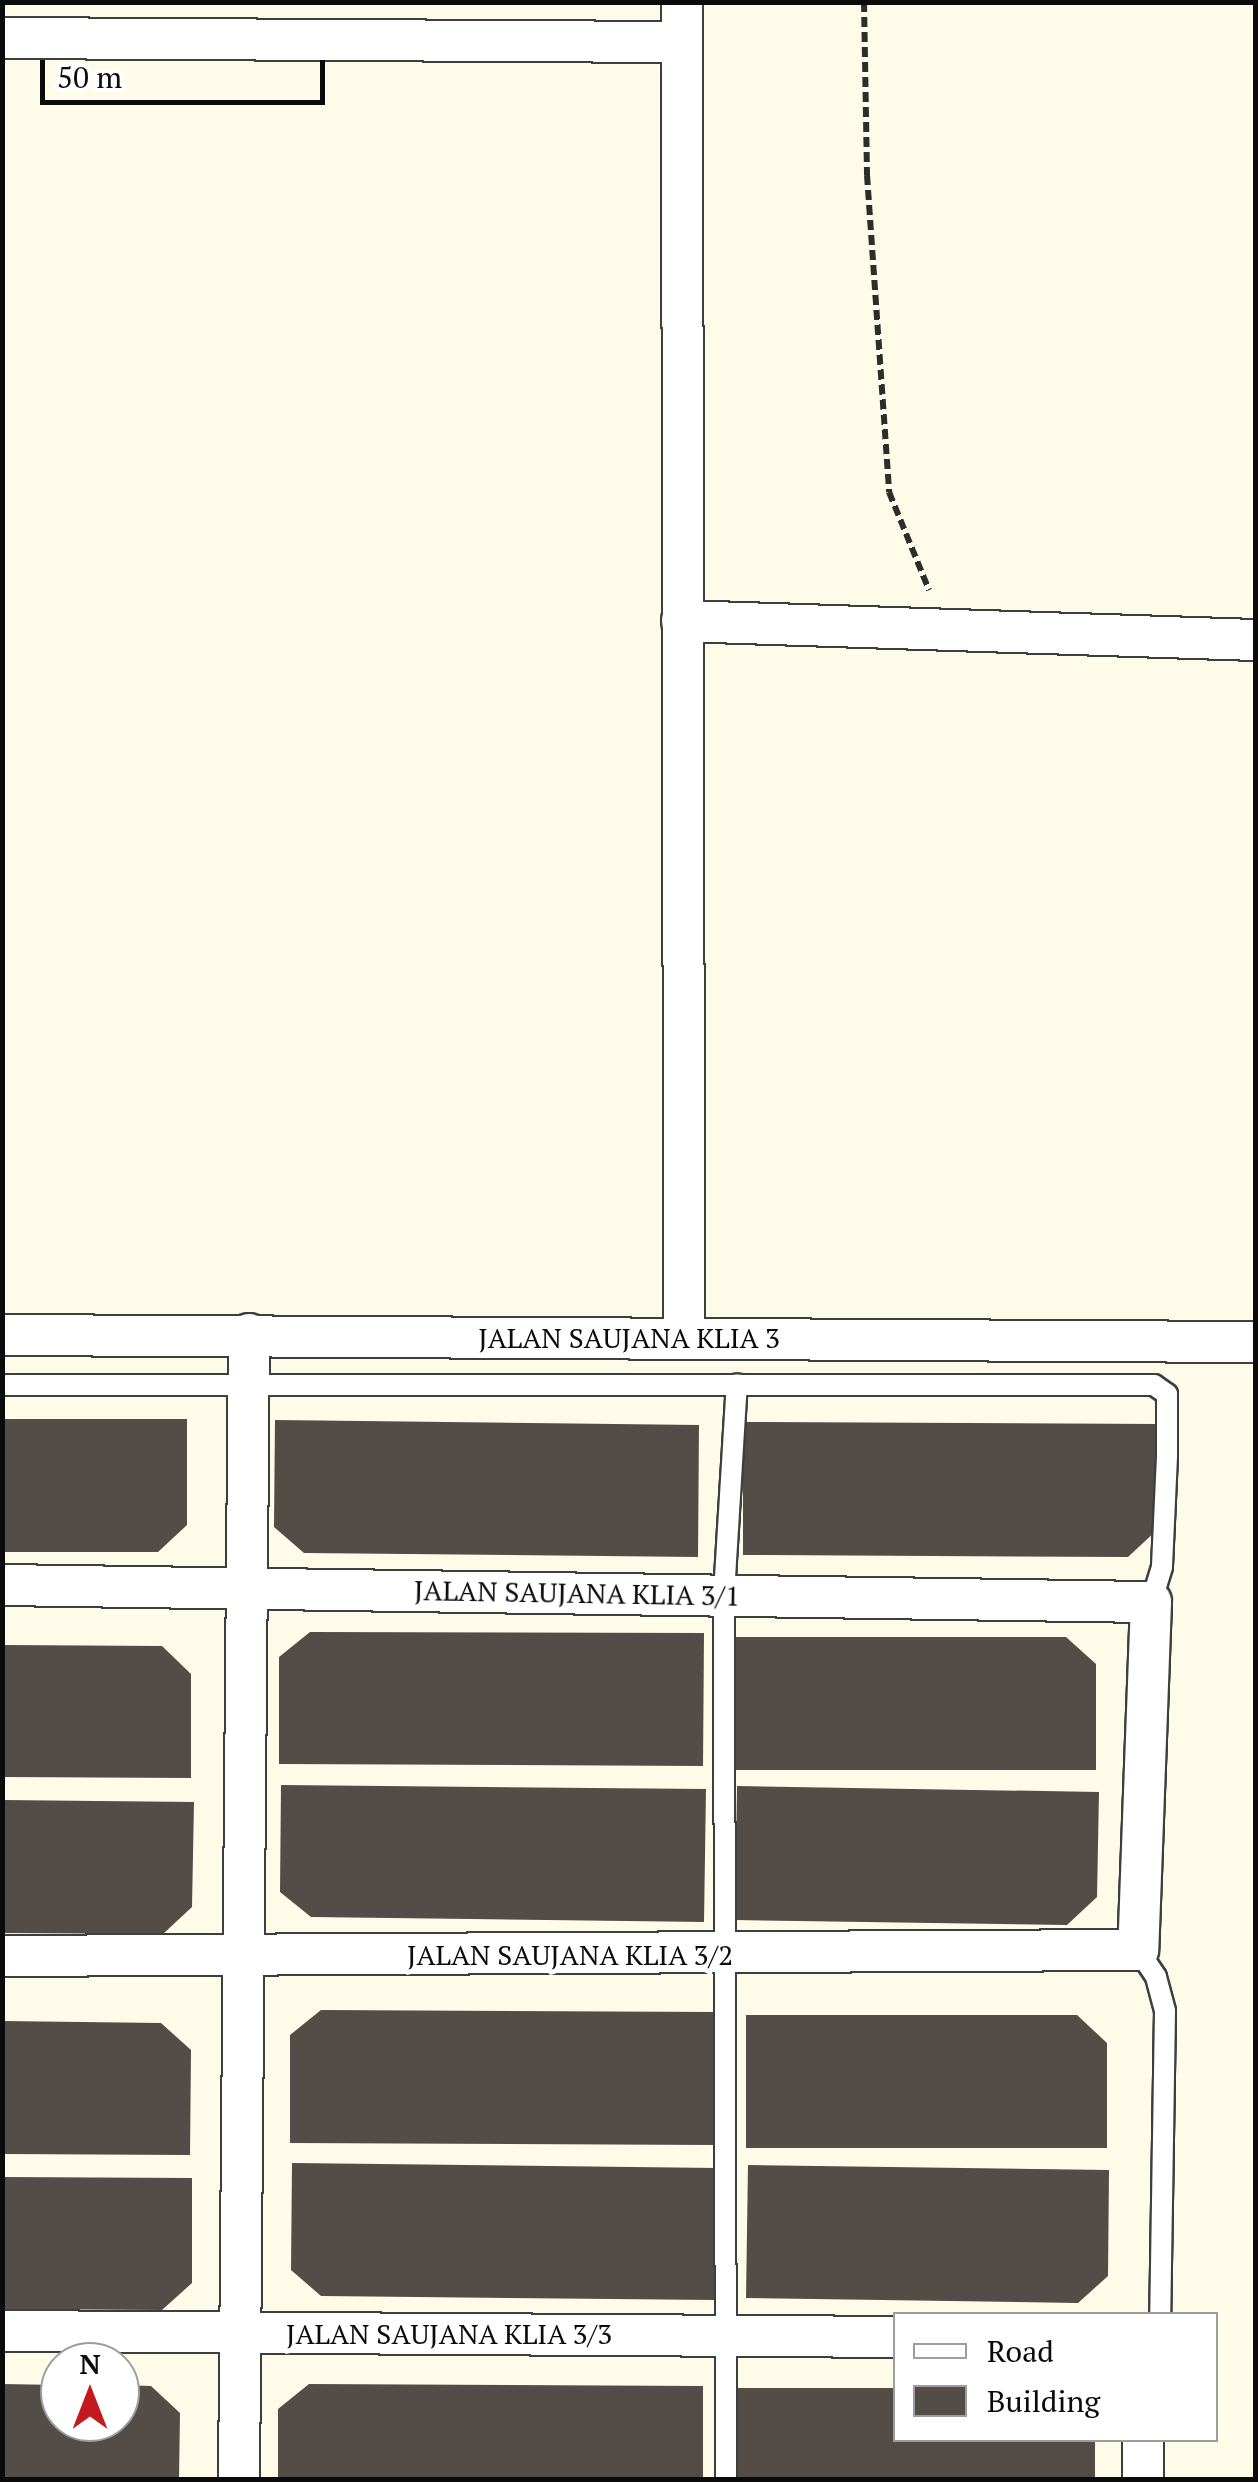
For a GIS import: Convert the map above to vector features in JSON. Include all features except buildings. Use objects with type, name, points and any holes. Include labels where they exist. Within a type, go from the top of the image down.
[{"type":"street","points":[[2,38],[682,22],[684,1338]]},
{"type":"street","points":[[682,621],[1256,640]]},
{"type":"street","points":[[239,2480],[249,1334]]},
{"type":"street","name":"JALAN SAUJANA KLIA 3","points":[[2,1335],[1256,1342]]},
{"type":"street","name":"JALAN SAUJANA KLIA 3/1","points":[[2,1586],[1151,1602]]},
{"type":"street","points":[[1138,1950],[1151,1602]]},
{"type":"street","name":"JALAN SAUJANA KLIA 3/2","points":[[2,1956],[242,1958],[1138,1950]]},
{"type":"street","name":"JALAN SAUJANA KLIA 3/3","points":[[2,2331],[893,2337]]},
{"type":"street","points":[[1142,2480],[1143,2442]]},
{"type":"lane","points":[[726,2480],[724,1594],[737,1384]]},
{"type":"lane","points":[[2,1385],[1162,1387],[1166,1529],[1151,1602]]},
{"type":"lane","points":[[1138,1950],[1156,1978],[1165,2011],[1160,2312]]},
{"type":"path","points":[[864,2],[868,175],[889,492],[917,572],[954,629]]}]
